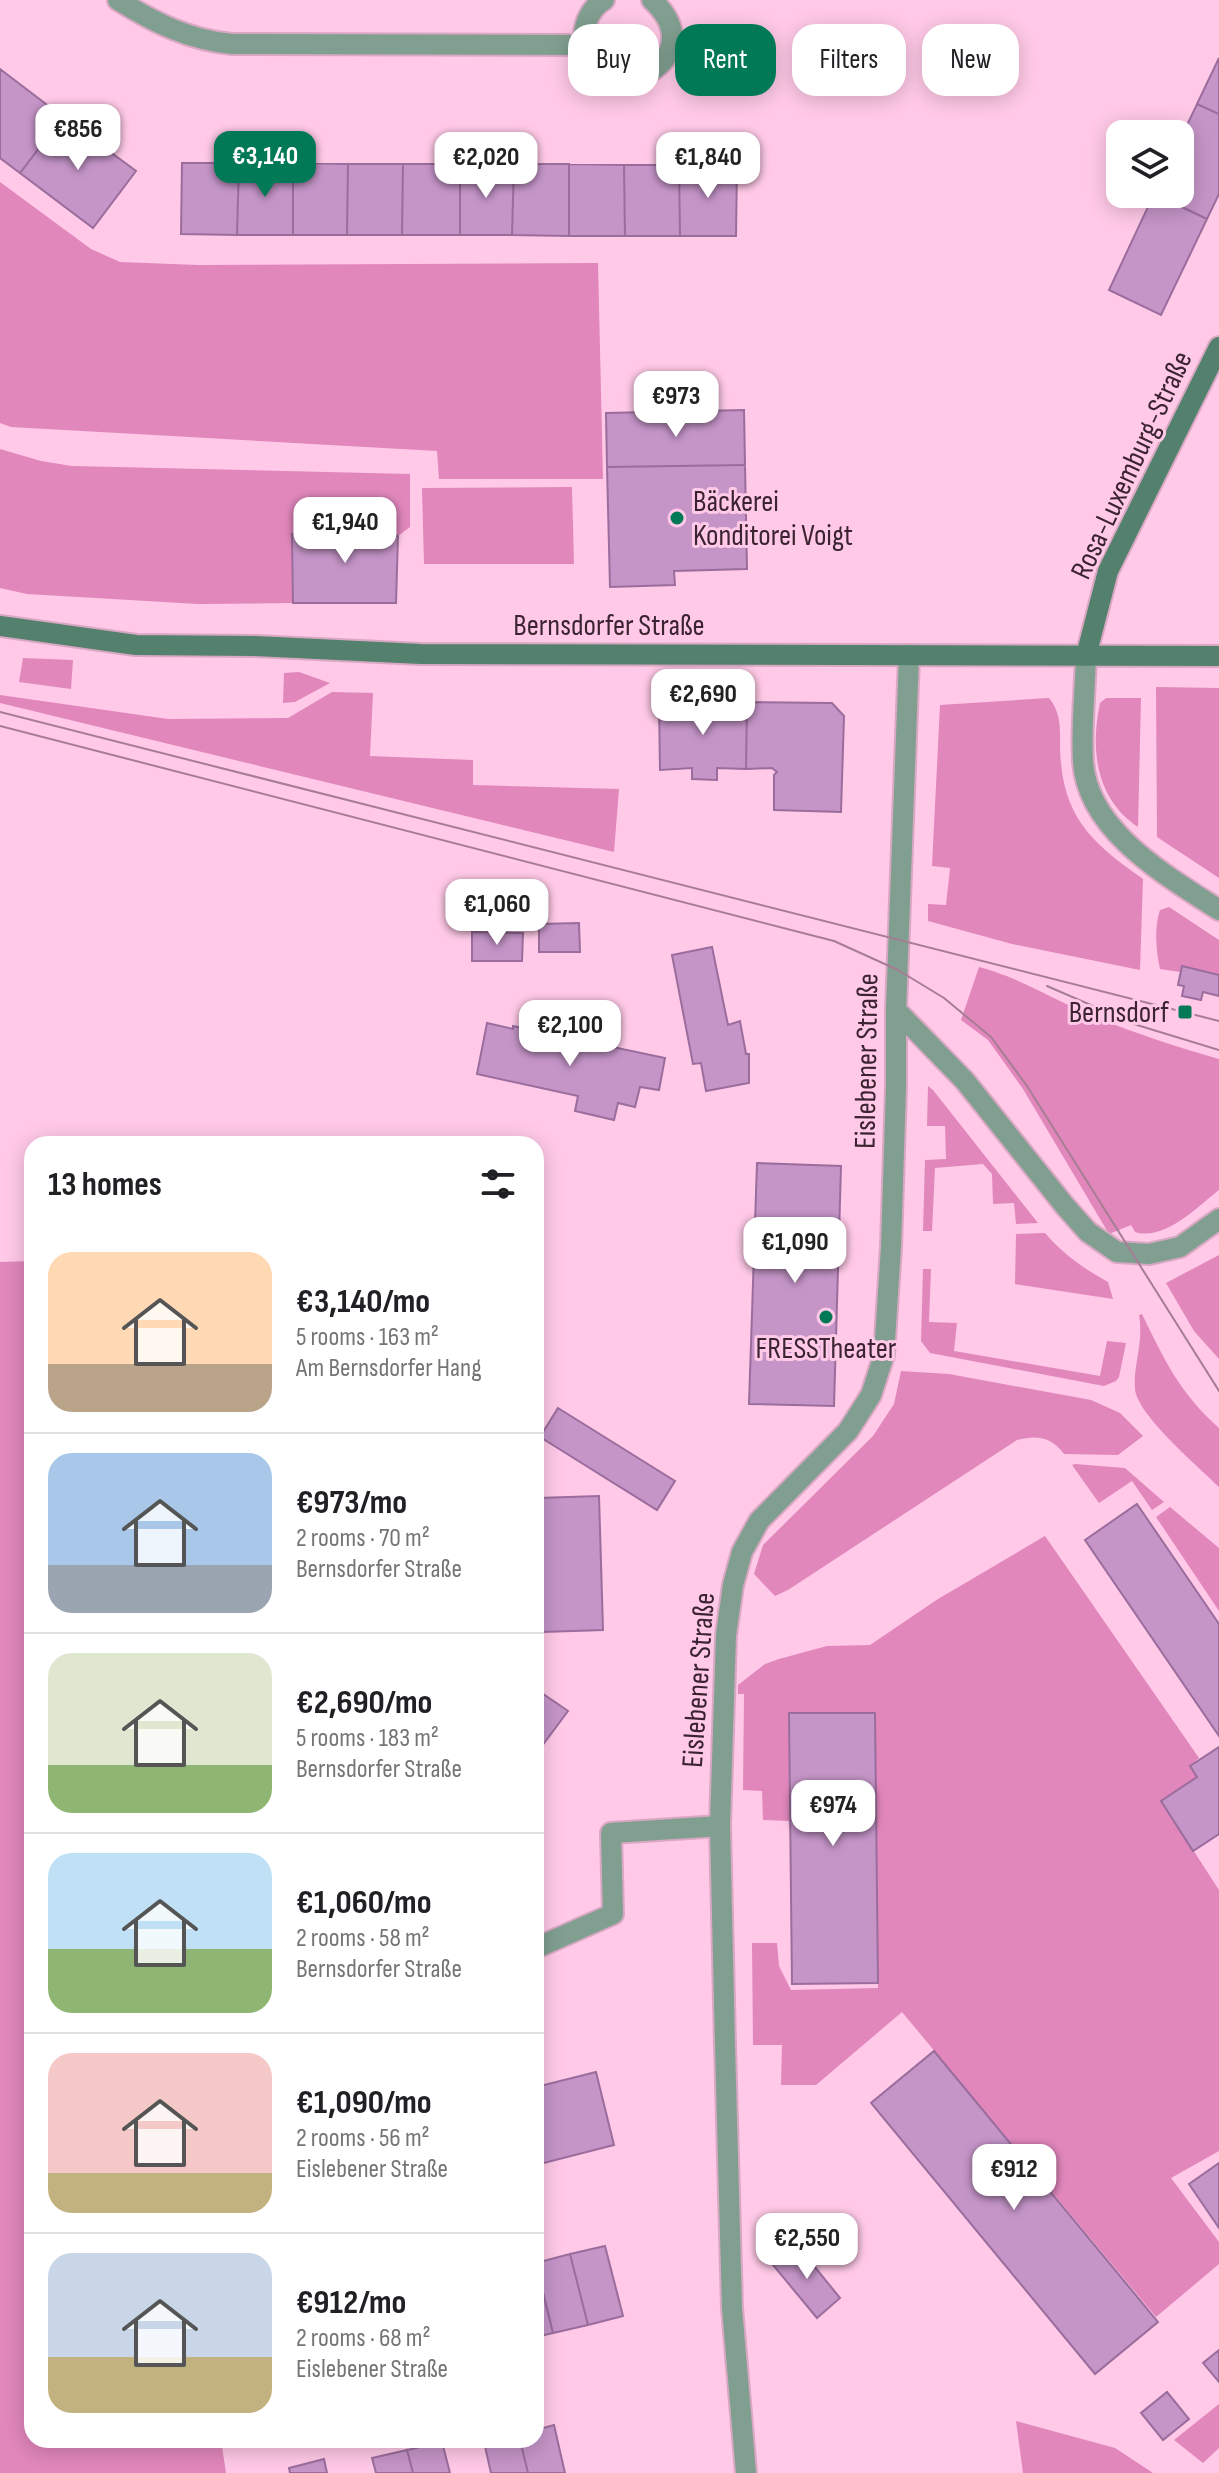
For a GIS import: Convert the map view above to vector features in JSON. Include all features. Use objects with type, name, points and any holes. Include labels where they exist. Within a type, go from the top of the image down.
[{"type":"street","points":[[118,0],[153,21],[189,37],[232,44],[568,45]]},
{"type":"street","points":[[586,24],[589,15],[604,0]]},
{"type":"street","points":[[652,0],[664,12],[670,26],[671,41],[665,59],[659,65]]},
{"type":"street","name":"Rosa-Luxemburg-Straße","points":[[1086,656],[1108,571],[1219,347]]},
{"type":"street","name":"Bernsdorfer Straße","points":[[0,626],[136,645],[255,646],[421,654],[1219,656]]},
{"type":"street","name":"Eislebener Straße","points":[[746,2473],[732,2308],[720,1826],[726,1635],[733,1585],[742,1552],[759,1521],[848,1431],[871,1395],[884,1355],[892,1232],[896,1010],[909,655]]},
{"type":"street","points":[[1086,656],[1083,763],[1091,792],[1112,827],[1151,865],[1219,910]]},
{"type":"street","points":[[896,1010],[965,1081],[1088,1232],[1117,1252],[1149,1254],[1180,1247],[1219,1219]]},
{"type":"street","points":[[544,1944],[613,1914],[611,1833],[720,1826]]},
{"type":"shaded area","points":[[0,182],[91,249],[120,262],[198,265],[598,263],[603,479],[439,479],[437,451],[11,427],[0,423]]},
{"type":"shaded area","points":[[0,449],[72,466],[410,474],[410,527],[398,536],[373,534],[373,523],[317,523],[317,534],[292,534],[293,603],[198,604],[27,594],[0,588]]},
{"type":"shaded area","points":[[572,487],[574,564],[424,564],[422,488]]},
{"type":"shaded area","points":[[23,658],[73,660],[71,689],[19,682]]},
{"type":"shaded area","points":[[299,672],[330,683],[295,702],[283,703],[284,673]]},
{"type":"shaded area","points":[[1156,687],[1219,688],[1219,878],[1157,837]]},
{"type":"shaded area","points":[[332,692],[373,693],[370,756],[473,760],[473,785],[619,789],[614,852],[0,703],[0,695],[168,719],[288,718]]},
{"type":"shaded area","points":[[1049,698],[1059,721],[1064,784],[1077,817],[1099,844],[1143,879],[1140,970],[1012,944],[928,921],[928,904],[946,905],[950,868],[932,866],[940,705]]},
{"type":"shaded area","points":[[1106,698],[1141,698],[1138,827],[1113,802],[1100,772],[1097,721],[1100,703]]},
{"type":"shaded area","points":[[1169,907],[1219,940],[1219,975],[1182,967],[1180,972],[1160,969],[1157,924],[1160,910]]},
{"type":"shaded area","points":[[979,967],[1021,982],[1120,1027],[1219,1059],[1219,1190],[1180,1221],[1158,1232],[1135,1232],[1131,1225],[1109,1234],[1023,1089],[988,1040],[961,1020]]},
{"type":"shaded area","points":[[928,1086],[1038,1223],[1016,1224],[1014,1203],[993,1204],[992,1174],[983,1164],[935,1168],[932,1231],[923,1231],[925,1160],[946,1159],[945,1126],[927,1126]]},
{"type":"shaded area","points":[[1045,1233],[1074,1260],[1108,1282],[1113,1299],[1015,1284],[1016,1234]]},
{"type":"shaded area","points":[[1219,1255],[1219,1359],[1194,1331],[1166,1283]]},
{"type":"shaded area","points":[[24,1261],[24,2448],[222,2448],[226,2473],[0,2473],[0,1262]]},
{"type":"shaded area","points":[[923,1269],[931,1269],[929,1322],[957,1323],[954,1351],[1100,1376],[1107,1341],[1126,1343],[1119,1377],[1104,1386],[930,1353],[921,1341]]},
{"type":"shaded area","points":[[1142,1314],[1183,1389],[1219,1428],[1219,1487],[1157,1426],[1138,1400],[1135,1380],[1139,1315]]},
{"type":"shaded area","points":[[901,1371],[949,1374],[1091,1400],[1120,1413],[1143,1436],[1118,1455],[1064,1454],[1044,1439],[1017,1440],[775,1596],[754,1574],[763,1545],[873,1436],[894,1404]]},
{"type":"shaded area","points":[[1072,1465],[1125,1468],[1164,1502],[1152,1510],[1132,1481],[1099,1503]]},
{"type":"shaded area","points":[[1170,1507],[1219,1548],[1219,1611],[1156,1517]]},
{"type":"shaded area","points":[[1045,1536],[1199,1758],[1190,1766],[1197,1777],[1162,1802],[1219,1890],[1219,2151],[1171,2178],[1219,2242],[1219,2264],[1156,2317],[902,2012],[816,2085],[781,2085],[782,2045],[753,2045],[752,1943],[777,1943],[779,1966],[791,1990],[878,1988],[875,1713],[790,1713],[790,1821],[763,1820],[762,1791],[743,1790],[744,1694],[738,1694],[738,1685],[765,1664],[779,1659],[827,1646],[870,1645],[938,1599]]},
{"type":"shaded area","points":[[1219,2404],[1219,2448],[1203,2463],[1174,2440]]},
{"type":"shaded area","points":[[1016,2421],[1115,2448],[1153,2473],[1023,2473]]},
{"type":"building","points":[[1219,58],[1219,114],[1197,104]]},
{"type":"building","points":[[0,69],[63,117],[20,173],[0,158]]},
{"type":"building","points":[[1197,104],[1219,114],[1219,194],[1207,219],[1184,208],[1194,208],[1194,120],[1189,120]]},
{"type":"building","points":[[63,117],[136,171],[93,228],[20,173]]},
{"type":"building","points":[[182,163],[239,163],[237,235],[181,234]]},
{"type":"building","points":[[239,163],[293,163],[293,235],[237,235]]},
{"type":"building","points":[[293,163],[348,164],[347,235],[293,235]]},
{"type":"building","points":[[348,164],[403,164],[402,235],[347,235]]},
{"type":"building","points":[[403,164],[460,164],[460,235],[402,235]]},
{"type":"building","points":[[460,164],[514,165],[512,235],[460,235]]},
{"type":"building","points":[[569,164],[569,236],[512,235],[514,165]]},
{"type":"building","points":[[569,164],[624,165],[625,236],[569,236]]},
{"type":"building","points":[[624,165],[679,165],[680,236],[625,236]]},
{"type":"building","points":[[679,165],[737,165],[736,236],[680,236]]},
{"type":"building","points":[[1147,208],[1184,208],[1207,219],[1161,315],[1109,290]]},
{"type":"building","points":[[744,410],[745,465],[607,467],[606,413]]},
{"type":"building","name":"Bäckerei Konditorei Voigt","points":[[745,465],[747,569],[674,571],[675,585],[610,587],[607,467]]},
{"type":"building","points":[[317,523],[373,523],[373,534],[398,536],[396,603],[293,603],[292,534],[317,534]]},
{"type":"building","points":[[747,702],[746,769],[717,768],[717,780],[692,779],[692,768],[660,770],[659,703]]},
{"type":"building","points":[[747,702],[832,703],[844,716],[841,812],[774,810],[774,775],[777,772],[772,768],[746,769]]},
{"type":"building","points":[[579,923],[580,952],[539,952],[539,924]]},
{"type":"building","points":[[472,932],[523,933],[522,961],[472,961]]},
{"type":"building","points":[[712,947],[728,1025],[740,1021],[746,1054],[749,1054],[749,1083],[706,1091],[701,1063],[693,1064],[672,955]]},
{"type":"building","points":[[1182,966],[1219,975],[1219,996],[1203,992],[1201,1000],[1182,996],[1184,986],[1178,985]]},
{"type":"building","points":[[487,1023],[665,1058],[659,1090],[640,1087],[635,1107],[618,1103],[614,1120],[575,1111],[578,1096],[477,1074]]},
{"type":"building","points":[[757,1163],[841,1166],[834,1406],[749,1404]]},
{"type":"building","points":[[558,1408],[675,1481],[657,1510],[544,1439],[544,1431]]},
{"type":"building","points":[[599,1496],[603,1630],[544,1632],[544,1498]]},
{"type":"building","points":[[1137,1504],[1219,1624],[1219,1736],[1085,1540]]},
{"type":"building","points":[[544,1694],[568,1711],[544,1743]]},
{"type":"building","points":[[789,1713],[875,1713],[878,1983],[792,1984]]},
{"type":"building","points":[[1219,1747],[1219,1834],[1193,1851],[1161,1801],[1197,1777],[1190,1766]]},
{"type":"building","points":[[934,2051],[1158,2322],[1095,2374],[871,2103]]},
{"type":"building","points":[[596,2072],[614,2145],[544,2163],[544,2085]]},
{"type":"building","points":[[1219,2163],[1219,2228],[1189,2184]]},
{"type":"building","points":[[797,2245],[840,2298],[817,2318],[773,2265]]},
{"type":"building","points":[[605,2246],[623,2316],[588,2325],[570,2254]]},
{"type":"building","points":[[570,2254],[588,2325],[553,2333],[544,2296],[544,2261]]},
{"type":"building","points":[[544,2298],[553,2333],[544,2335]]},
{"type":"building","points":[[1219,2350],[1219,2382],[1203,2363]]},
{"type":"building","points":[[1167,2392],[1189,2419],[1163,2440],[1141,2413]]},
{"type":"building","points":[[554,2425],[565,2473],[528,2473],[522,2448],[544,2448],[544,2428]]},
{"type":"building","points":[[444,2448],[450,2473],[413,2473],[407,2450]]},
{"type":"building","points":[[485,2448],[522,2448],[528,2473],[491,2473]]},
{"type":"building","points":[[407,2450],[413,2473],[376,2473],[372,2458]]},
{"type":"building","points":[[324,2459],[327,2473],[290,2473],[289,2468]]},
{"type":"tram line","points":[[0,712],[1219,1021]]},
{"type":"tram line","points":[[0,726],[834,941],[898,970],[944,998],[991,1037],[1027,1086],[1219,1391]]},
{"type":"tram line","points":[[1047,986],[1137,1025],[1219,1050]]},
{"type":"place","name":"Bäckerei Konditorei Voigt","points":[[677,518]]},
{"type":"place","name":"Bernsdorf","points":[[1185,1012]]},
{"type":"place","name":"FRESSTheater","points":[[826,1317]]}]
